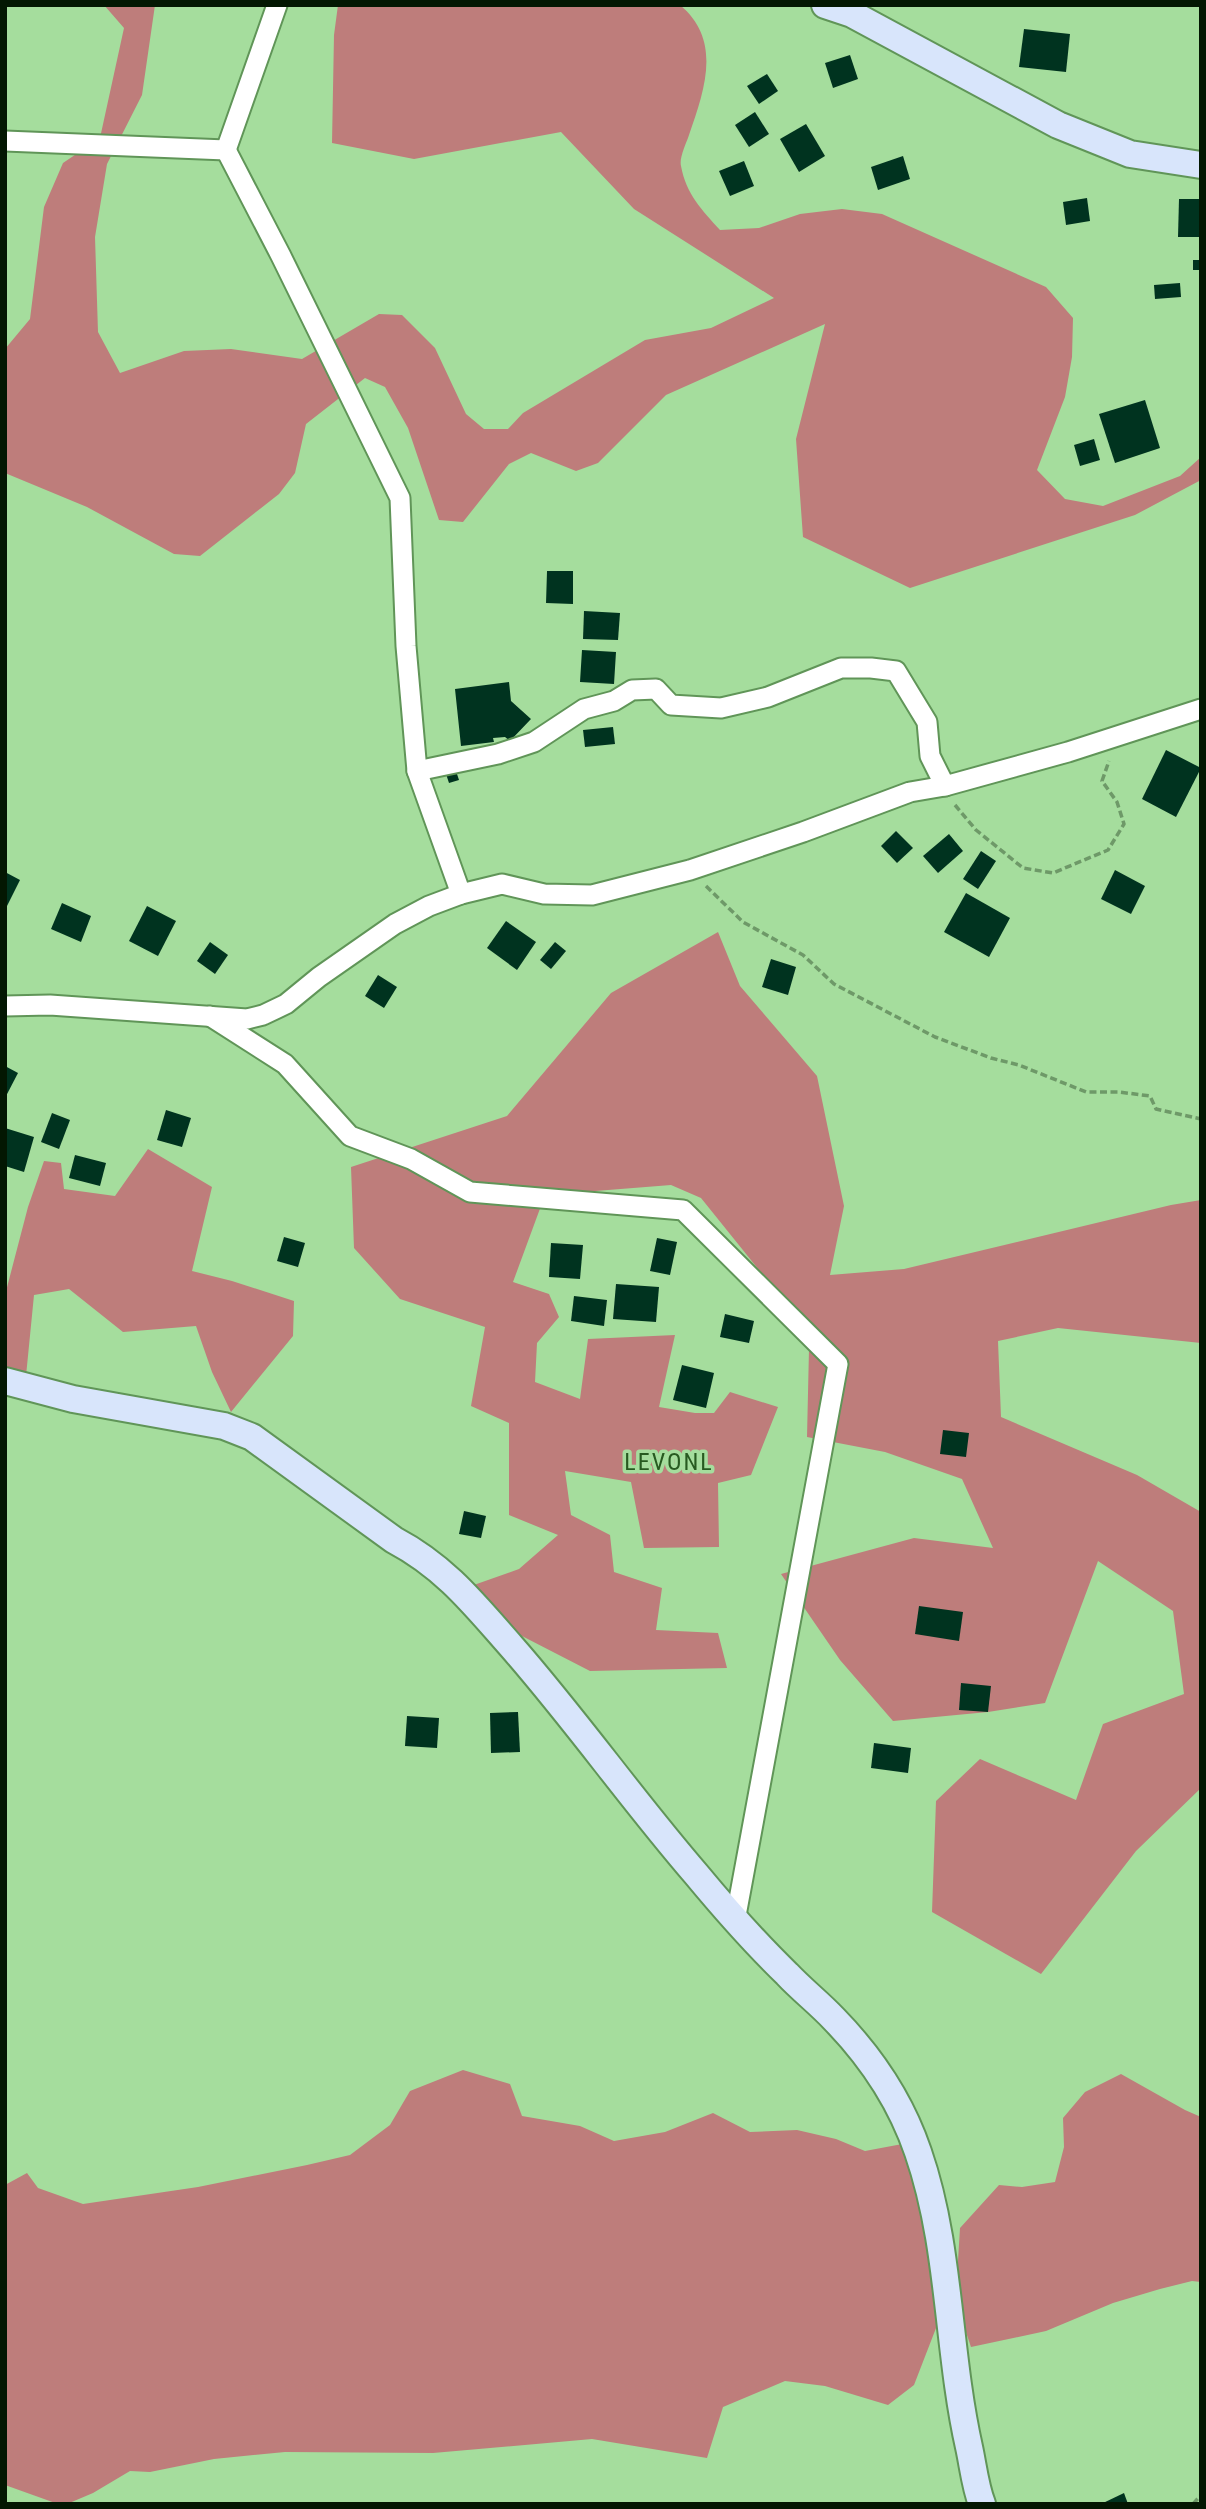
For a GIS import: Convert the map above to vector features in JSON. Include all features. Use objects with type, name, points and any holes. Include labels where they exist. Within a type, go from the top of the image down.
[{"type":"street","points":[[277,5],[226,149],[400,498],[406,646],[417,772],[461,894]]},
{"type":"street","points":[[825,5],[852,14],[1058,125],[1130,154],[1201,165]]},
{"type":"street","points":[[5,141],[226,149]]},
{"type":"street","points":[[417,772],[498,754],[534,742],[583,709],[614,701],[632,690],[656,689],[671,705],[721,708],[768,697],[841,668],[871,668],[895,671],[927,722],[930,756],[945,786]]},
{"type":"street","points":[[5,1006],[50,1004],[150,1014],[247,1019],[286,1004],[395,923],[461,894],[502,884],[544,894],[592,895],[690,870],[910,792],[945,786],[1201,709]]},
{"type":"street","points":[[209,1016],[285,1064],[350,1136],[411,1159],[470,1192],[683,1210],[838,1364],[735,1921]]},
{"type":"street","points":[[5,1381],[73,1399],[224,1426],[252,1437],[394,1540],[440,1569],[477,1606],[534,1672],[735,1921],[835,2019],[894,2097],[918,2150],[934,2208],[960,2407],[982,2504]]},
{"type":"path","points":[[945,786],[958,811],[975,830],[1023,868],[1053,873],[1108,850],[1124,824],[1117,802],[1102,781],[1118,736]]},
{"type":"path","points":[[690,870],[743,922],[803,956],[834,984],[935,1037],[991,1058],[1019,1065],[1086,1092],[1150,1096],[1156,1109],[1201,1119]]},
{"type":"path","points":[[1193,2504],[1201,2496]]},
{"type":"shaded area","points":[[104,5],[155,5],[142,95],[107,164],[95,237],[98,332],[120,373],[184,351],[231,349],[302,359],[379,314],[402,315],[435,348],[466,414],[484,429],[508,429],[523,413],[645,340],[711,328],[774,298],[634,209],[561,132],[414,159],[332,143],[334,35],[338,5],[680,5],[702,34],[706,50],[704,84],[681,166],[691,193],[720,230],[759,228],[800,214],[842,209],[882,214],[1046,287],[1073,318],[1072,357],[1065,397],[1037,470],[1065,499],[1103,506],[1180,476],[1201,457],[1201,480],[1135,515],[910,588],[803,537],[796,439],[825,324],[666,395],[598,463],[576,471],[531,453],[509,464],[463,522],[439,520],[408,428],[385,387],[365,378],[306,424],[295,473],[279,494],[200,556],[174,554],[87,507],[5,473],[5,349],[30,319],[44,207],[63,163],[100,138],[124,28]]},
{"type":"shaded area","points":[[718,932],[740,986],[817,1076],[844,1206],[830,1275],[904,1269],[1201,1200],[1201,1343],[1058,1328],[998,1341],[1001,1417],[1137,1475],[1201,1512],[1201,1788],[1136,1851],[1041,1974],[932,1912],[936,1801],[980,1759],[1076,1800],[1103,1724],[1184,1694],[1173,1611],[1098,1561],[1045,1703],[988,1712],[893,1721],[840,1660],[781,1574],[914,1538],[993,1548],[962,1479],[885,1452],[807,1437],[809,1349],[763,1275],[701,1198],[671,1185],[545,1195],[513,1282],[549,1294],[559,1317],[537,1343],[535,1382],[580,1399],[588,1339],[675,1335],[659,1407],[714,1413],[730,1392],[778,1407],[751,1475],[718,1483],[719,1547],[644,1548],[631,1482],[565,1471],[571,1515],[610,1535],[614,1572],[662,1588],[656,1630],[718,1633],[727,1668],[590,1671],[520,1635],[471,1586],[519,1569],[558,1535],[509,1515],[509,1423],[471,1406],[485,1327],[400,1299],[354,1248],[351,1167],[507,1116],[611,993]]},
{"type":"shaded area","points":[[148,1149],[212,1187],[192,1271],[294,1301],[293,1336],[231,1412],[212,1372],[196,1326],[123,1332],[69,1289],[34,1295],[26,1376],[5,1372],[5,1295],[28,1207],[44,1161],[61,1163],[64,1189],[115,1196]]},
{"type":"shaded area","points":[[463,2070],[510,2084],[522,2116],[580,2126],[614,2141],[665,2132],[713,2113],[750,2132],[797,2130],[836,2139],[865,2151],[913,2142],[943,2310],[914,2385],[888,2405],[825,2386],[785,2381],[723,2407],[707,2458],[592,2439],[433,2453],[285,2452],[214,2459],[150,2472],[130,2471],[93,2493],[67,2504],[58,2504],[5,2485],[5,2185],[27,2173],[38,2188],[83,2204],[198,2187],[350,2155],[390,2125],[410,2091]]},
{"type":"shaded area","points":[[1121,2074],[1201,2117],[1201,2282],[1192,2281],[1113,2303],[1046,2331],[971,2347],[960,2314],[957,2277],[960,2228],[999,2185],[1022,2187],[1055,2182],[1064,2147],[1063,2118],[1085,2092]]},
{"type":"building","points":[[1024,29],[1070,34],[1066,72],[1019,67]]},
{"type":"building","points":[[850,55],[858,79],[833,88],[825,63]]},
{"type":"building","points":[[767,74],[778,91],[759,104],[747,86]]},
{"type":"building","points":[[755,112],[769,134],[749,147],[735,125]]},
{"type":"building","points":[[806,124],[825,156],[799,172],[780,139]]},
{"type":"building","points":[[903,156],[910,179],[878,190],[871,167]]},
{"type":"building","points":[[744,161],[754,186],[730,196],[719,171]]},
{"type":"building","points":[[1087,198],[1090,221],[1066,225],[1063,202]]},
{"type":"building","points":[[1179,199],[1201,199],[1201,237],[1178,237]]},
{"type":"building","points":[[1193,260],[1201,260],[1201,270],[1193,270]]},
{"type":"building","points":[[1180,283],[1181,297],[1155,299],[1154,285]]},
{"type":"building","points":[[1145,400],[1160,448],[1115,463],[1099,414]]},
{"type":"building","points":[[1094,439],[1100,460],[1080,466],[1074,445]]},
{"type":"building","points":[[547,571],[573,571],[573,604],[546,603]]},
{"type":"building","points":[[584,611],[620,613],[618,640],[583,639]]},
{"type":"building","points":[[582,650],[616,652],[614,684],[580,682]]},
{"type":"building","points":[[509,682],[511,701],[531,719],[510,741],[505,737],[493,738],[494,742],[461,746],[455,689]]},
{"type":"building","points":[[613,727],[615,744],[585,747],[583,730]]},
{"type":"building","points":[[1166,750],[1201,768],[1176,817],[1142,799]]},
{"type":"building","points":[[456,771],[459,780],[449,783],[446,774]]},
{"type":"building","points":[[896,831],[913,848],[897,863],[881,846]]},
{"type":"building","points":[[949,834],[963,851],[938,873],[923,856]]},
{"type":"building","points":[[981,851],[996,861],[978,889],[963,879]]},
{"type":"building","points":[[1115,870],[1145,886],[1131,914],[1101,899]]},
{"type":"building","points":[[5,872],[20,880],[7,906],[5,905]]},
{"type":"building","points":[[966,893],[1010,918],[989,957],[944,932]]},
{"type":"building","points":[[62,903],[91,916],[81,942],[51,929]]},
{"type":"building","points":[[147,906],[176,921],[158,956],[129,941]]},
{"type":"building","points":[[506,921],[536,942],[517,970],[487,948]]},
{"type":"building","points":[[210,942],[228,955],[215,974],[197,961]]},
{"type":"building","points":[[555,942],[566,951],[551,969],[540,960]]},
{"type":"building","points":[[771,959],[796,967],[788,995],[762,987]]},
{"type":"building","points":[[378,975],[397,987],[384,1008],[365,996]]},
{"type":"building","points":[[5,1066],[18,1073],[5,1098]]},
{"type":"building","points":[[166,1110],[191,1118],[182,1147],[157,1140]]},
{"type":"building","points":[[52,1113],[70,1120],[59,1149],[41,1142]]},
{"type":"building","points":[[5,1128],[34,1137],[24,1172],[5,1166]]},
{"type":"building","points":[[75,1155],[106,1163],[100,1186],[69,1178]]},
{"type":"building","points":[[284,1237],[305,1243],[298,1267],[277,1261]]},
{"type":"building","points":[[657,1238],[677,1242],[670,1275],[650,1271]]},
{"type":"building","points":[[551,1243],[583,1245],[580,1279],[549,1277]]},
{"type":"building","points":[[616,1284],[659,1287],[656,1322],[613,1319]]},
{"type":"building","points":[[574,1296],[607,1300],[604,1326],[571,1321]]},
{"type":"building","points":[[725,1314],[754,1321],[749,1343],[720,1337]]},
{"type":"building","points":[[682,1365],[714,1373],[706,1408],[673,1400]]},
{"type":"building","points":[[943,1430],[969,1433],[966,1457],[940,1454]]},
{"type":"building","points":[[464,1511],[486,1516],[481,1538],[459,1534]]},
{"type":"building","points":[[919,1606],[963,1612],[959,1641],[915,1634]]},
{"type":"building","points":[[961,1683],[991,1686],[988,1712],[959,1710]]},
{"type":"building","points":[[518,1712],[520,1752],[491,1753],[490,1713]]},
{"type":"building","points":[[407,1716],[439,1718],[437,1748],[405,1746]]},
{"type":"building","points":[[874,1743],[911,1748],[908,1773],[871,1768]]},
{"type":"building","points":[[1124,2493],[1128,2504],[1101,2504]]},
{"type":"district","name":"LEVONL","points":[[669,1462]]}]
